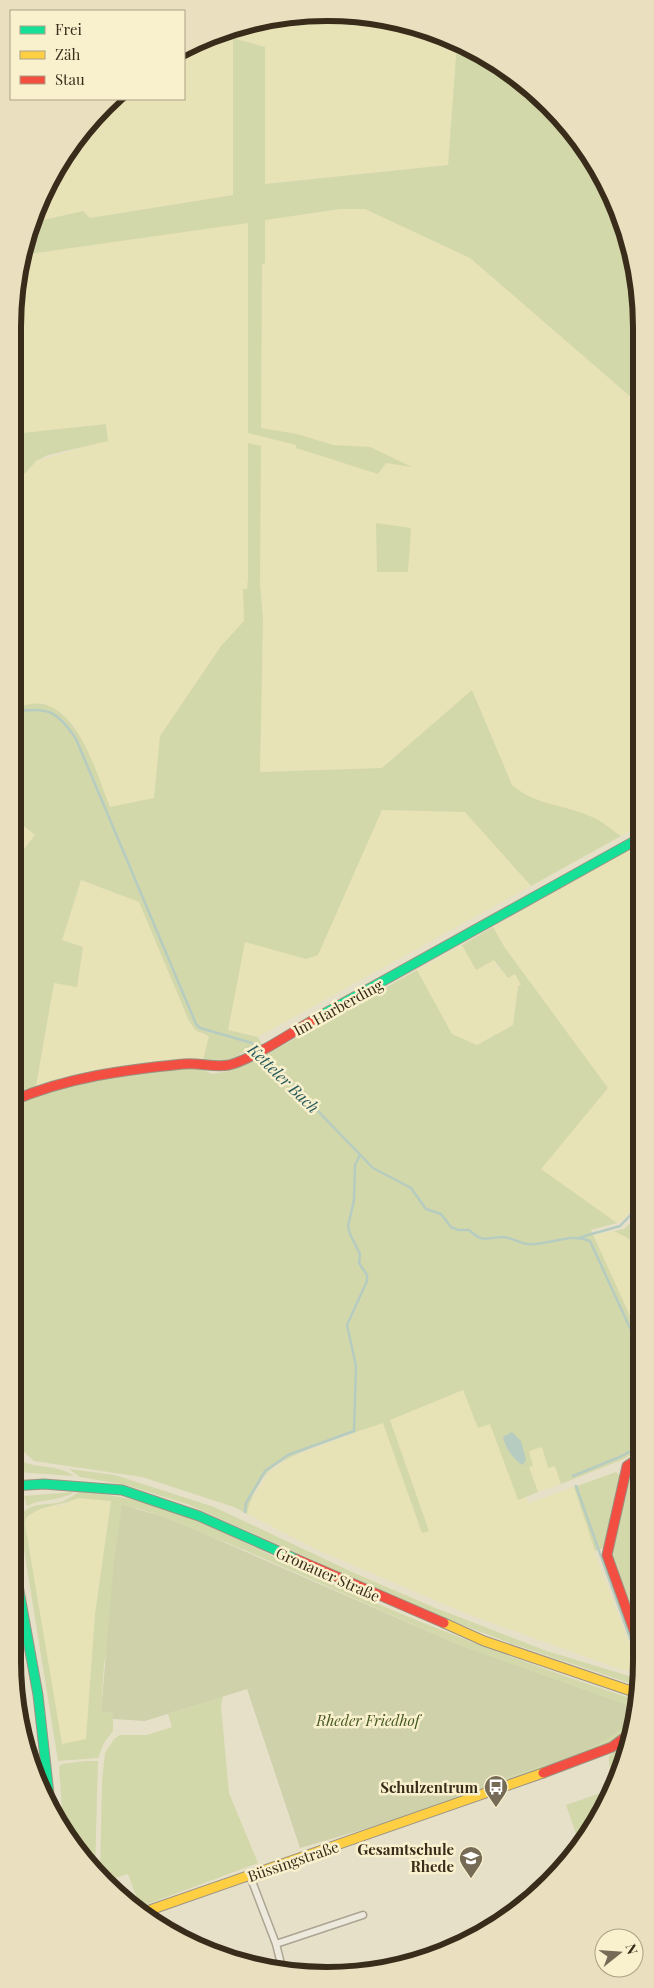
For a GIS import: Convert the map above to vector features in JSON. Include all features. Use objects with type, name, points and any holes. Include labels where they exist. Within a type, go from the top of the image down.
[{"type":"street","name":"Im Harberding","points":[[21,1097],[36,1090],[70,1080],[193,1063],[209,1067],[225,1067],[265,1047],[633,842]]},
{"type":"street","points":[[633,1462],[627,1466],[607,1555],[633,1626]]},
{"type":"street","name":"Gronauer Straße","points":[[21,1485],[44,1484],[122,1490],[199,1516],[484,1641],[631,1691]]},
{"type":"street","points":[[21,1602],[38,1695],[48,1785]]},
{"type":"street","name":"Büssingstraße","points":[[151,1911],[607,1749],[622,1739]]},
{"type":"street","points":[[250,1876],[281,1963]]},
{"type":"street","points":[[276,1944],[363,1915]]},
{"type":"shaded area","points":[[327,21],[387,27],[425,37],[456,51],[448,165],[264,184],[265,47],[233,38],[233,195],[90,218],[83,211],[40,221],[62,174],[97,125],[122,100],[185,100],[185,56],[210,45],[229,37],[267,27]]},
{"type":"shaded area","points":[[340,209],[365,209],[470,258],[633,399],[633,830],[621,836],[592,817],[523,795],[512,785],[472,690],[382,768],[260,772],[262,597],[244,595],[244,621],[221,646],[160,736],[154,798],[110,808],[74,726],[59,711],[42,703],[21,706],[21,477],[36,461],[108,440],[106,424],[21,433],[22,307],[30,254]]},
{"type":"shaded area","points":[[382,810],[465,812],[531,886],[258,1037],[227,1030],[245,941],[306,959],[318,955]]},
{"type":"shaded area","points":[[21,824],[35,835],[21,853]]},
{"type":"shaded area","points":[[633,847],[633,1208],[625,1218],[617,1223],[540,1169],[608,1088],[505,948],[493,927]]},
{"type":"shaded area","points":[[81,880],[139,902],[189,1021],[200,1033],[209,1036],[203,1060],[193,1058],[118,1068],[61,1078],[36,1086],[54,983],[77,986],[83,947],[62,940]]},
{"type":"shaded area","points":[[462,945],[476,969],[494,959],[499,969],[515,974],[521,985],[518,986],[513,1025],[476,1045],[452,1034],[417,970]]},
{"type":"shaded area","points":[[614,1231],[633,1241],[633,1322],[593,1235]]},
{"type":"shaded area","points":[[463,1390],[478,1428],[490,1423],[518,1499],[526,1496],[529,1503],[574,1487],[599,1564],[633,1652],[633,1670],[622,1670],[462,1612],[320,1551],[247,1514],[249,1504],[268,1473],[289,1458],[383,1422],[422,1533],[429,1531],[390,1420]]},
{"type":"shaded area","points":[[512,1432],[521,1441],[526,1460],[523,1465],[513,1457],[504,1441],[503,1437]]},
{"type":"shaded area","points":[[542,1447],[548,1468],[555,1466],[561,1484],[538,1492],[529,1467],[529,1451]]},
{"type":"shaded area","points":[[78,1498],[111,1501],[95,1614],[86,1740],[61,1744],[25,1524],[26,1518],[42,1507],[62,1505]]},
{"type":"green space","points":[[233,38],[265,47],[265,184],[448,165],[456,51],[480,62],[529,97],[557,125],[581,157],[601,192],[617,229],[627,267],[633,327],[633,399],[470,258],[365,209],[340,209],[265,220],[265,263],[262,264],[261,428],[297,434],[333,445],[370,447],[412,467],[386,463],[378,474],[296,448],[296,445],[248,433],[248,223],[30,254],[40,221],[83,211],[90,218],[233,195]]},
{"type":"green space","points":[[106,424],[108,441],[48,455],[36,461],[21,478],[21,433]]},
{"type":"green space","points":[[248,443],[261,446],[260,584],[263,619],[260,772],[382,768],[472,690],[512,785],[521,792],[540,801],[596,819],[621,836],[531,886],[465,812],[382,810],[318,955],[306,959],[245,942],[228,1030],[258,1037],[262,1045],[253,1050],[251,1048],[229,1060],[218,1062],[203,1060],[209,1036],[195,1030],[189,1021],[139,902],[81,880],[62,940],[83,947],[77,987],[54,983],[36,1086],[21,1093],[21,853],[35,835],[21,824],[23,818],[21,816],[21,706],[43,704],[56,710],[68,720],[86,747],[110,807],[154,798],[160,736],[221,646],[244,621],[243,589],[247,589]]},
{"type":"green space","points":[[376,523],[411,528],[408,572],[377,572]]},
{"type":"green space","points":[[493,927],[505,948],[608,1088],[541,1169],[617,1223],[591,1230],[633,1322],[633,1453],[624,1459],[561,1484],[555,1466],[548,1468],[542,1447],[529,1451],[533,1466],[529,1467],[538,1492],[518,1500],[490,1424],[478,1428],[463,1390],[390,1420],[429,1531],[422,1533],[383,1423],[321,1444],[276,1466],[267,1473],[257,1487],[247,1514],[234,1507],[142,1477],[34,1461],[21,1449],[21,1101],[63,1084],[172,1068],[201,1069],[212,1074],[233,1070],[264,1056],[417,970],[452,1034],[477,1045],[513,1025],[518,986],[521,985],[515,974],[508,978],[494,960],[476,970],[462,945]]},
{"type":"green space","points":[[629,1224],[633,1226],[633,1241],[614,1231],[624,1229]]},
{"type":"green space","points":[[21,1461],[60,1469],[74,1476],[21,1472]]},
{"type":"green space","points":[[69,1469],[115,1475],[214,1507],[352,1572],[433,1607],[547,1651],[632,1677],[632,1684],[510,1643],[436,1615],[187,1504],[126,1485],[80,1477]]},
{"type":"green space","points":[[633,1471],[633,1611],[612,1555],[630,1474]]},
{"type":"green space","points":[[616,1472],[620,1476],[604,1548],[595,1551],[574,1487]]},
{"type":"green space","points":[[74,1492],[27,1506],[24,1496]]},
{"type":"green space","points":[[78,1492],[112,1496],[146,1503],[178,1514],[243,1541],[305,1572],[410,1617],[522,1661],[630,1698],[624,1732],[610,1744],[507,1782],[506,1778],[515,1775],[464,1647],[242,1549],[161,1516],[136,1508],[104,1664],[101,1712],[113,1713],[113,1731],[104,1743],[98,1758],[58,1761],[21,1531],[21,1515],[27,1509],[37,1505],[61,1502]],"holes":[[[78,1498],[111,1501],[95,1614],[86,1739],[62,1744],[25,1524],[26,1518],[32,1513]]]},
{"type":"green space","name":"Rheder Friedhof","points":[[122,1505],[161,1516],[464,1647],[624,1704],[629,1708],[626,1724],[615,1734],[598,1744],[558,1761],[506,1778],[507,1782],[413,1815],[300,1848],[247,1689],[145,1721],[113,1719],[113,1713],[101,1712],[114,1561]]},
{"type":"green space","points":[[22,1678],[34,1749],[27,1721]]},
{"type":"green space","points":[[223,1696],[221,1706],[229,1793],[258,1863],[143,1906],[138,1902],[128,1874],[113,1879],[100,1866],[102,1780],[105,1753],[114,1739],[120,1735],[147,1735],[172,1727],[168,1714]]},
{"type":"green space","points":[[620,1747],[612,1771],[609,1765],[609,1756]]},
{"type":"green space","points":[[98,1761],[95,1861],[62,1815],[59,1767],[62,1764]]},
{"type":"green space","points":[[603,1792],[592,1814],[577,1837],[566,1805]]},
{"type":"waterway","name":"Ketteler Bach","points":[[21,711],[42,710],[50,712],[62,721],[76,739],[196,1024],[200,1028],[252,1043],[373,1168],[411,1188],[426,1209],[441,1214],[451,1227],[458,1230],[469,1230],[481,1238],[504,1237],[528,1244],[575,1238],[590,1241],[633,1335]]},
{"type":"waterway","points":[[245,1512],[246,1503],[265,1471],[288,1455],[354,1431],[356,1366],[347,1325],[367,1281],[367,1275],[359,1263],[360,1254],[348,1226],[354,1200],[355,1165],[360,1155]]},
{"type":"waterway","points":[[581,1237],[620,1226],[633,1212]]},
{"type":"waterway","points":[[573,1476],[633,1450]]},
{"type":"waterway","points":[[576,1486],[633,1646]]},
{"type":"traffic: fast","points":[[320,1016],[633,842]]},
{"type":"traffic: fast","points":[[21,1485],[44,1484],[122,1490],[199,1516],[296,1559]]},
{"type":"traffic: fast","points":[[21,1602],[38,1695],[48,1785]]},
{"type":"traffic: slow","points":[[444,1623],[484,1641],[631,1691]]},
{"type":"traffic: slow","points":[[150,1910],[543,1773]]},
{"type":"traffic: jam","points":[[21,1098],[75,1080],[117,1072],[189,1064],[229,1065],[262,1051],[320,1016]]},
{"type":"traffic: jam","points":[[633,1462],[627,1466],[607,1555],[633,1628]]},
{"type":"traffic: jam","points":[[296,1559],[444,1623]]},
{"type":"traffic: jam","points":[[543,1773],[612,1747],[622,1739]]},
{"type":"place","name":"Schulzentrum","points":[[496,1808]]},
{"type":"place","name":"Gesamtschule Rhede","points":[[471,1879]]}]
